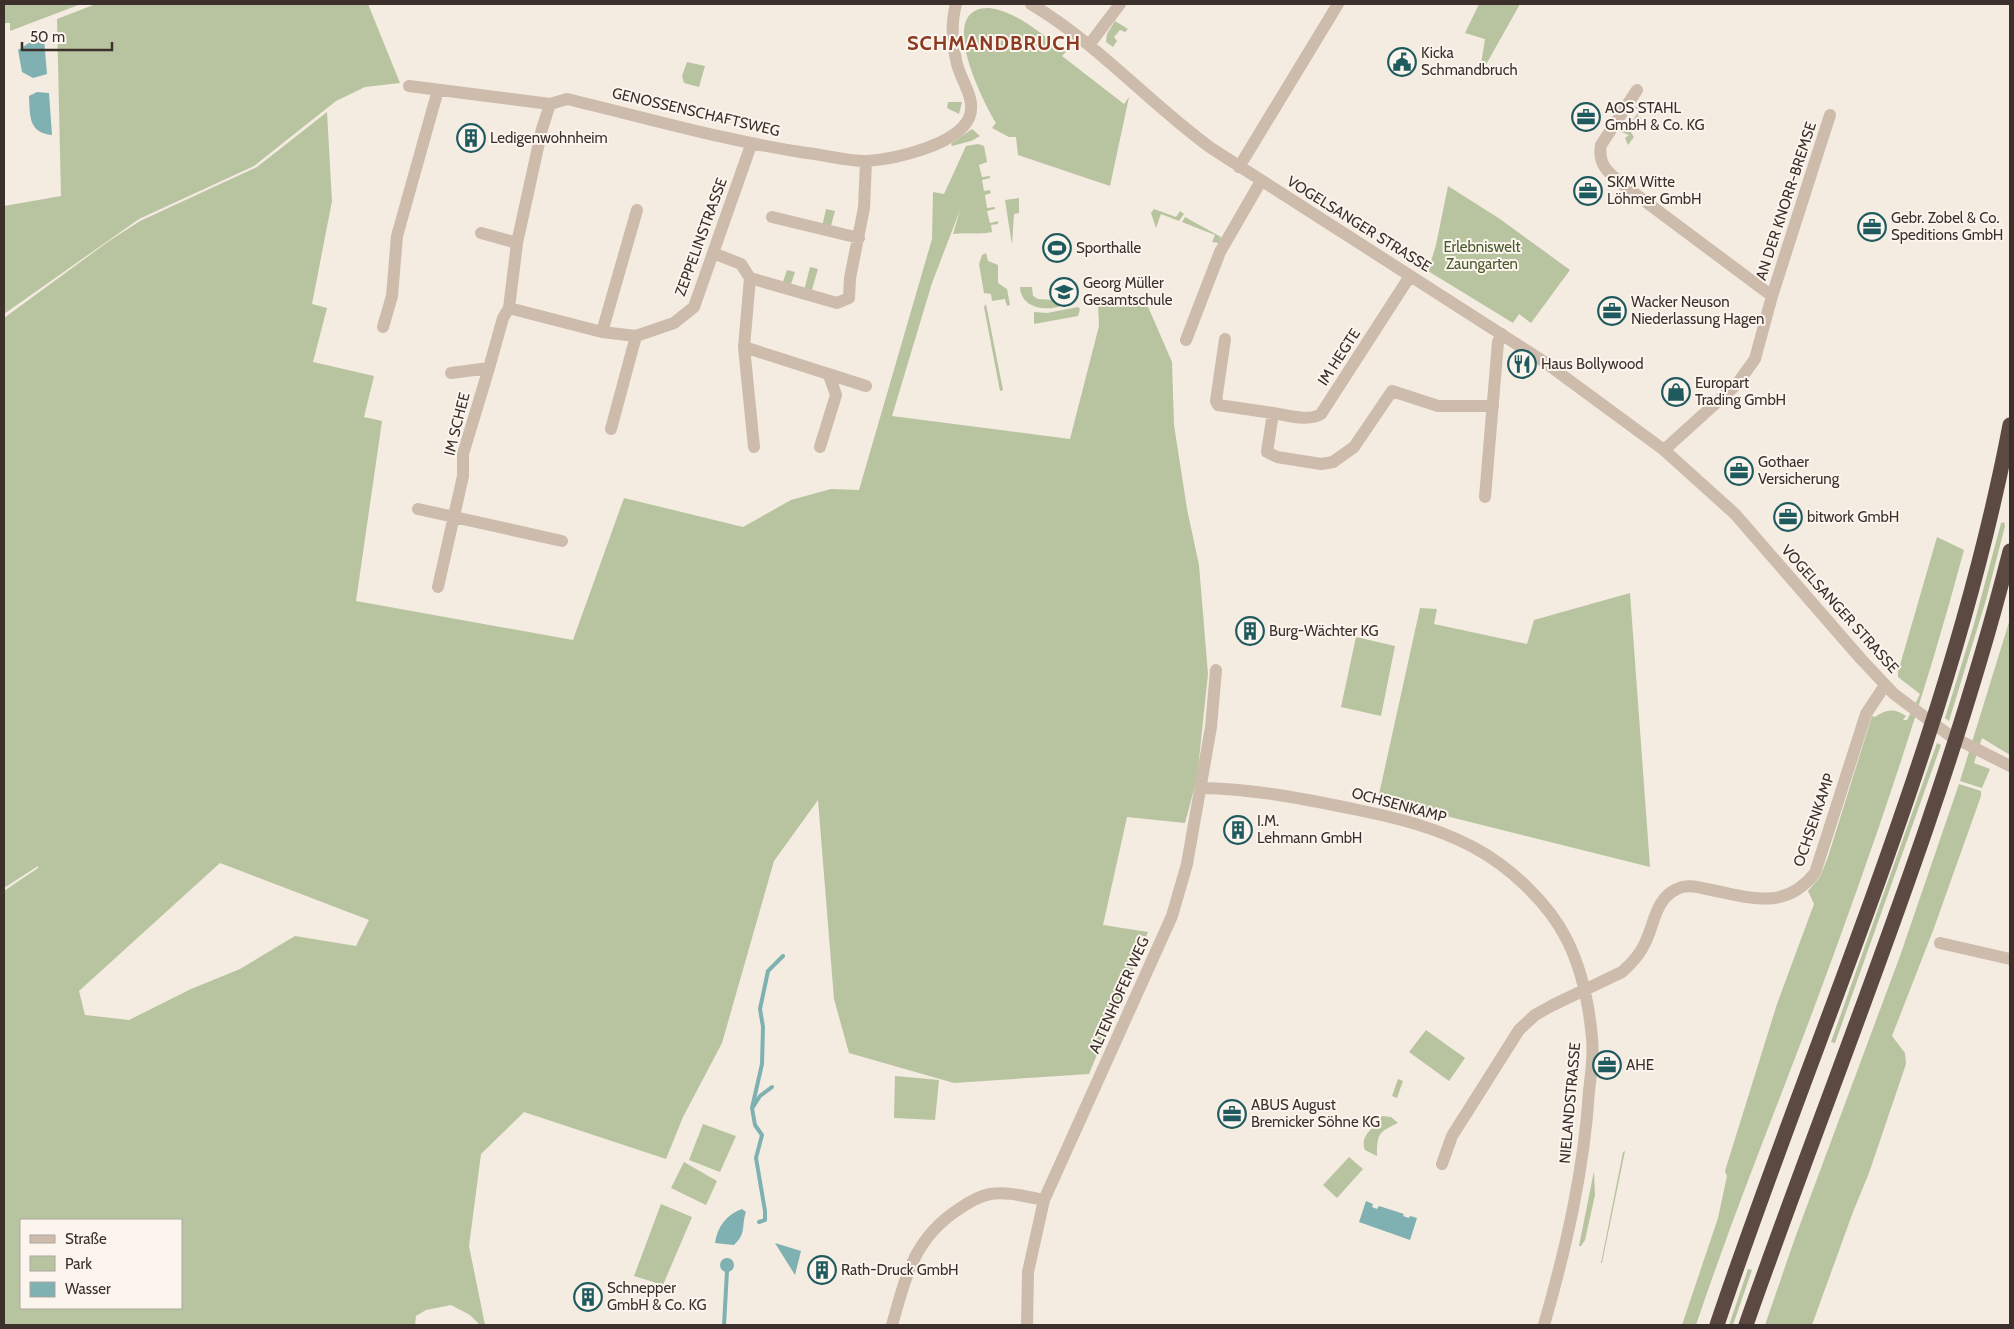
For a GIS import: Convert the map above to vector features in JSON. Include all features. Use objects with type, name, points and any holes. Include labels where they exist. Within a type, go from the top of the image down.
[{"type":"highway","points":[[1717,1325],[1881,870],[1948,670],[1978,564],[2001,473],[2010,425]]},
{"type":"highway","points":[[1746,1325],[1938,791],[1977,672],[2010,551]]},
{"type":"street","name":"GENOSSENSCHAFTSWEG","points":[[410,86],[550,104],[567,99],[751,145],[866,161],[933,146],[952,135],[967,121],[971,103],[957,64],[954,49],[952,22],[956,4]]},
{"type":"street","name":"VOGELSANGER STRASSE","points":[[1031,4],[1088,45],[1190,132],[1239,167],[1543,361],[1664,450],[1735,514],[1885,685],[1910,707],[1949,735],[1979,752],[2010,766]]},
{"type":"street","points":[[1088,45],[1120,4]]},
{"type":"street","points":[[1239,167],[1338,4]]},
{"type":"street","points":[[384,327],[392,296],[397,236],[438,90]]},
{"type":"street","name":"AN DER KNORR-BREMSE","points":[[1637,90],[1609,130],[1601,145],[1599,154],[1605,168],[1620,182],[1772,296]]},
{"type":"street","name":"IM SCHEE","points":[[438,587],[452,517],[463,476],[463,454],[503,318],[509,308],[517,243],[542,129],[550,104]]},
{"type":"street","name":"AN DER KNORR-BREMSE","points":[[1664,450],[1748,371],[1761,341],[1772,296],[1830,115]]},
{"type":"street","name":"ZEPPELINSTRASSE","points":[[509,308],[602,332],[636,336],[674,323],[694,307],[751,145]]},
{"type":"street","points":[[750,278],[837,303],[849,298],[850,278],[864,208],[866,161]]},
{"type":"street","points":[[1186,340],[1220,252],[1261,181]]},
{"type":"street","points":[[602,332],[637,210]]},
{"type":"street","points":[[772,218],[859,238]]},
{"type":"street","points":[[480,233],[517,243]]},
{"type":"street","points":[[713,253],[741,264],[750,278],[744,348],[754,447]]},
{"type":"street","name":"IM HEGTE","points":[[1225,339],[1216,401],[1218,405],[1273,414],[1307,418],[1315,417],[1321,414],[1410,276]]},
{"type":"street","points":[[1485,497],[1498,342],[1502,334]]},
{"type":"street","points":[[611,429],[636,336]]},
{"type":"street","points":[[744,348],[866,386]]},
{"type":"street","points":[[451,373],[489,368]]},
{"type":"street","points":[[820,447],[836,395],[829,375]]},
{"type":"street","points":[[1273,414],[1268,452],[1278,457],[1321,464],[1333,462],[1354,447],[1392,391],[1438,406],[1493,406]]},
{"type":"street","points":[[418,509],[562,540]]},
{"type":"street","name":"ALTENHOFER WEG","points":[[1027,1325],[1028,1272],[1044,1200],[1172,916],[1188,864],[1216,689],[1216,670]]},
{"type":"street","name":"OCHSENKAMP","points":[[1201,788],[1237,789],[1291,796],[1377,814],[1419,824],[1474,847],[1511,872],[1540,902],[1568,941],[1585,991],[1622,972],[1634,960],[1646,942],[1659,905],[1664,898],[1679,888],[1696,887],[1759,900],[1793,894],[1806,885],[1815,873],[1866,714],[1885,685]]},
{"type":"street","points":[[1940,944],[2010,958]]},
{"type":"street","points":[[1442,1164],[1452,1136],[1519,1030],[1535,1016],[1585,991]]},
{"type":"street","name":"NIELANDSTRASSE","points":[[1544,1325],[1564,1255],[1579,1184],[1587,1122],[1593,1040],[1585,991]]},
{"type":"street","points":[[892,1325],[909,1267],[924,1241],[941,1220],[975,1199],[990,1194],[1004,1193],[1044,1200]]},
{"type":"green space","points":[[4,4],[81,4],[10,31],[10,23],[4,23]]},
{"type":"green space","points":[[96,4],[368,4],[400,83],[365,87],[336,101],[254,166],[139,219],[4,314],[4,206],[61,196],[57,19]]},
{"type":"green space","points":[[1479,4],[1520,4],[1479,77],[1485,39],[1465,33]]},
{"type":"green space","points":[[989,8],[1010,14],[1039,32],[1066,52],[1062,56],[1124,104],[1129,97],[1110,186],[1018,155],[1016,137],[1009,137],[992,128],[996,123],[974,77],[967,57],[964,38],[965,23],[973,12]]},
{"type":"green space","points":[[1115,21],[1128,29],[1125,32],[1120,30],[1114,37],[1117,41],[1113,47],[1106,42],[1107,34]]},
{"type":"green space","points":[[687,62],[705,66],[699,87],[684,83],[682,76]]},
{"type":"green space","points":[[948,102],[962,102],[959,114],[947,108]]},
{"type":"green space","points":[[1633,105],[1642,111],[1637,116],[1642,118],[1639,120],[1635,118],[1628,128],[1634,137],[1628,145],[1625,138],[1629,135],[1616,130],[1619,127],[1625,131],[1639,111]]},
{"type":"green space","points":[[327,112],[332,201],[312,304],[327,308],[313,362],[374,376],[364,417],[382,421],[356,601],[573,640],[624,498],[743,527],[791,500],[831,489],[859,490],[932,239],[933,192],[944,194],[966,146],[978,144],[984,146],[987,162],[979,165],[982,177],[990,176],[990,178],[982,180],[984,191],[990,190],[991,193],[985,195],[987,208],[995,207],[995,209],[987,211],[990,223],[998,221],[998,224],[991,225],[992,232],[953,234],[960,210],[932,283],[892,416],[1070,439],[1099,326],[1098,305],[1146,302],[1172,362],[1174,425],[1187,509],[1199,565],[1208,674],[1197,778],[1185,823],[1127,817],[1103,925],[1148,932],[1089,1074],[954,1083],[849,1053],[834,999],[818,800],[774,861],[722,1043],[683,1117],[666,1159],[524,1112],[481,1154],[469,1246],[485,1325],[480,1325],[470,1315],[451,1305],[426,1310],[416,1316],[415,1325],[4,1325],[4,891],[38,868],[38,866],[4,888],[4,318],[109,241],[140,221],[257,167]],"holes":[[[220,863],[369,920],[356,946],[295,936],[240,969],[191,989],[129,1020],[85,1015],[79,991]]]},
{"type":"green space","points":[[972,129],[980,136],[971,141],[952,146],[951,144]]},
{"type":"green space","name":"Erlebniswelt Zaungarten","points":[[1448,186],[1500,219],[1570,270],[1531,323],[1519,314],[1513,323],[1428,271],[1436,245]]},
{"type":"green space","points":[[1019,198],[1019,213],[1014,214],[1012,245],[1005,200]]},
{"type":"green space","points":[[826,209],[835,211],[830,229],[822,227]]},
{"type":"green space","points":[[1154,209],[1176,217],[1180,211],[1184,214],[1179,221],[1161,214],[1156,228],[1151,213]]},
{"type":"green space","points":[[1185,217],[1221,237],[1219,243],[1212,242],[1215,235],[1182,222]]},
{"type":"green space","points":[[986,253],[988,261],[998,265],[998,283],[1007,289],[1010,305],[1007,306],[1005,299],[992,301],[991,294],[984,293],[979,264],[982,255]]},
{"type":"green space","points":[[810,267],[818,269],[811,293],[804,291]]},
{"type":"green space","points":[[787,270],[795,272],[790,287],[782,285]]},
{"type":"green space","points":[[1020,287],[1032,287],[1033,296],[1038,299],[1070,301],[1057,307],[1041,308],[1033,306],[1022,296]]},
{"type":"green space","points":[[986,304],[1003,390],[1000,391],[984,307]]},
{"type":"green space","points":[[1078,307],[1080,309],[1078,316],[1034,324],[1034,312],[1047,313]]},
{"type":"green space","points":[[2004,522],[2005,526],[1986,600],[1949,721],[1945,718],[1974,624],[2001,523]]},
{"type":"green space","points":[[1937,537],[1964,550],[1912,727],[1832,959],[1737,1209],[1696,1325],[1682,1325],[1718,1218],[1727,1176],[1725,1171],[1777,1004],[1814,904],[1808,891],[1820,877],[1828,857],[1872,716],[1875,717],[1890,710],[1906,716],[1903,720],[1907,720],[1920,694],[1898,677],[1898,672]]},
{"type":"green space","points":[[1630,593],[1650,867],[1378,799],[1420,608],[1437,609],[1434,624],[1527,644],[1534,620]]},
{"type":"green space","points":[[2010,619],[2010,755],[1982,738],[1974,763],[1990,769],[1982,788],[1960,781]]},
{"type":"green space","points":[[1356,637],[1395,646],[1381,716],[1341,707]]},
{"type":"green space","points":[[1937,743],[1941,745],[1835,1043],[1831,1042]]},
{"type":"green space","points":[[1959,784],[1981,791],[1981,796],[1934,928],[1892,1036],[1905,1053],[1906,1064],[1869,1173],[1812,1325],[1765,1325],[1795,1238],[1900,956]]},
{"type":"green space","points":[[1426,1030],[1465,1058],[1449,1081],[1409,1052]]},
{"type":"green space","points":[[895,1076],[939,1080],[935,1120],[894,1118]]},
{"type":"green space","points":[[1398,1079],[1403,1081],[1397,1098],[1392,1096]]},
{"type":"green space","points":[[1382,1116],[1391,1117],[1398,1123],[1380,1134],[1377,1156],[1365,1150],[1364,1140]]},
{"type":"green space","points":[[703,1124],[736,1136],[720,1172],[689,1160]]},
{"type":"green space","points":[[1625,1151],[1602,1263],[1601,1263],[1623,1152]]},
{"type":"green space","points":[[1349,1157],[1363,1169],[1337,1198],[1323,1185]]},
{"type":"green space","points":[[684,1162],[717,1181],[706,1205],[671,1188]]},
{"type":"green space","points":[[1594,1171],[1595,1195],[1585,1240],[1579,1246]]},
{"type":"green space","points":[[661,1204],[692,1217],[663,1285],[634,1276]]},
{"type":"green space","points":[[1748,1269],[1752,1270],[1733,1325],[1729,1325]]},
{"type":"water","points":[[38,37],[44,39],[47,74],[33,78],[22,72],[18,50]]},
{"type":"water","points":[[37,92],[49,93],[52,135],[38,131],[32,122],[29,96]]},
{"type":"water","points":[[1366,1201],[1373,1204],[1372,1207],[1377,1209],[1379,1206],[1404,1214],[1403,1216],[1409,1218],[1410,1216],[1417,1218],[1410,1240],[1359,1222]]},
{"type":"water","points":[[742,1209],[746,1212],[741,1237],[738,1241],[734,1245],[715,1243],[720,1227],[727,1218]]},
{"type":"water","points":[[775,1243],[801,1251],[795,1275]]},
{"type":"water","points":[[727,1258],[732,1260],[734,1265],[732,1270],[727,1272],[722,1270],[720,1265],[722,1260]]},
{"type":"waterway","points":[[759,1222],[765,1220],[756,1158],[762,1135],[755,1125],[752,1108],[762,1064],[763,1027],[760,1009],[768,971],[783,956]]},
{"type":"waterway","points":[[753,1107],[760,1096],[772,1087]]},
{"type":"waterway","points":[[724,1325],[727,1271]]},
{"type":"place","name":"Kicka Schmandbruch","points":[[1402,62]]},
{"type":"place","name":"AOS STAHL GmbH & Co. KG","points":[[1586,117]]},
{"type":"place","name":"Ledigenwohnheim","points":[[471,138]]},
{"type":"place","name":"SKM Witte Löhmer GmbH","points":[[1588,191]]},
{"type":"place","name":"Gebr. Zobel & Co. Speditions GmbH","points":[[1872,227]]},
{"type":"place","name":"Sporthalle","points":[[1057,248]]},
{"type":"place","name":"Georg Müller Gesamtschule","points":[[1064,292]]},
{"type":"place","name":"Wacker Neuson Niederlassung Hagen","points":[[1612,311]]},
{"type":"place","name":"Haus Bollywood","points":[[1522,364]]},
{"type":"place","name":"Europart Trading GmbH","points":[[1676,392]]},
{"type":"place","name":"Gothaer Versicherung","points":[[1739,471]]},
{"type":"place","name":"bitwork GmbH","points":[[1788,517]]},
{"type":"place","name":"Burg-Wächter KG","points":[[1250,631]]},
{"type":"place","name":"I.M. Lehmann GmbH","points":[[1238,830]]},
{"type":"place","name":"AHE","points":[[1607,1065]]},
{"type":"place","name":"ABUS August Bremicker Söhne KG","points":[[1232,1114]]},
{"type":"place","name":"Rath-Druck GmbH","points":[[822,1270]]},
{"type":"place","name":"Schnepper GmbH & Co. KG","points":[[588,1297]]},
{"type":"district","name":"SCHMANDBRUCH","points":[[994,43]]}]
